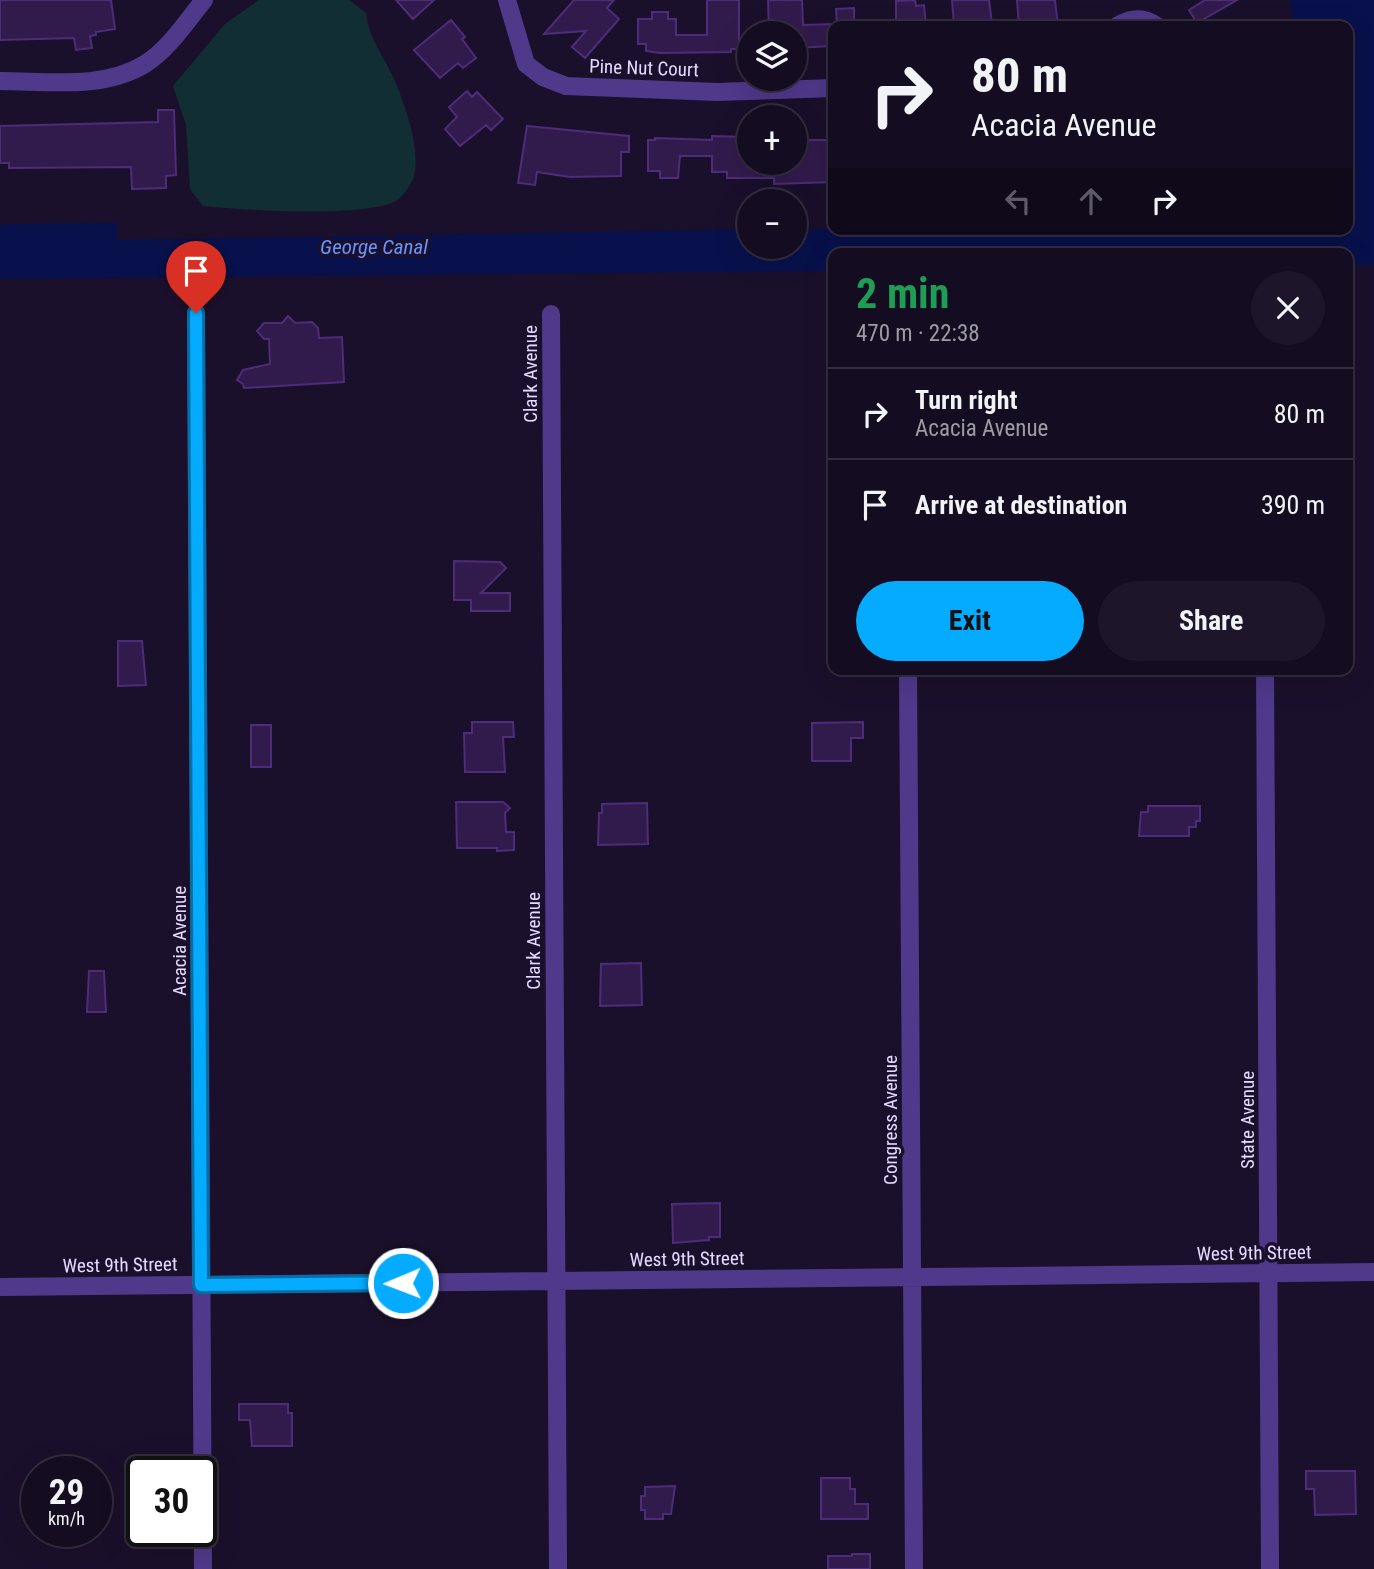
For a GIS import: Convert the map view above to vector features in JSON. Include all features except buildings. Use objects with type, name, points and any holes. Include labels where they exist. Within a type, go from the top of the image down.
[{"type":"street","points":[[0,81],[87,82],[121,76],[146,64],[172,40],[204,0]]},
{"type":"street","name":"Pine Nut Court","points":[[507,0],[526,64],[543,77],[566,86],[717,92],[828,88]]},
{"type":"street","points":[[1128,21],[1147,21]]},
{"type":"street","name":"Acacia Avenue","points":[[196,313],[203,1569]]},
{"type":"street","name":"Clark Avenue","points":[[551,313],[558,1569]]},
{"type":"street","name":"Congress Avenue","points":[[908,675],[914,1569]]},
{"type":"street","name":"State Avenue","points":[[1265,675],[1270,1569]]},
{"type":"street","name":"West 9th Street","points":[[0,1287],[1374,1272]]},
{"type":"green space","points":[[259,0],[349,0],[366,13],[371,34],[399,91],[414,144],[414,176],[407,190],[396,201],[357,210],[245,209],[203,206],[190,189],[186,125],[173,86],[225,24]]},
{"type":"water","name":"George Canal","points":[[1290,0],[1374,0],[1374,265],[1353,265],[1353,248],[828,248],[828,271],[0,279],[0,225],[15,224],[117,223],[117,240],[737,229],[737,259],[807,259],[807,229],[828,229],[828,235],[1353,235],[1353,21],[1293,21]]},
{"type":"route","points":[[196,313],[201,1285],[403,1283]]}]
